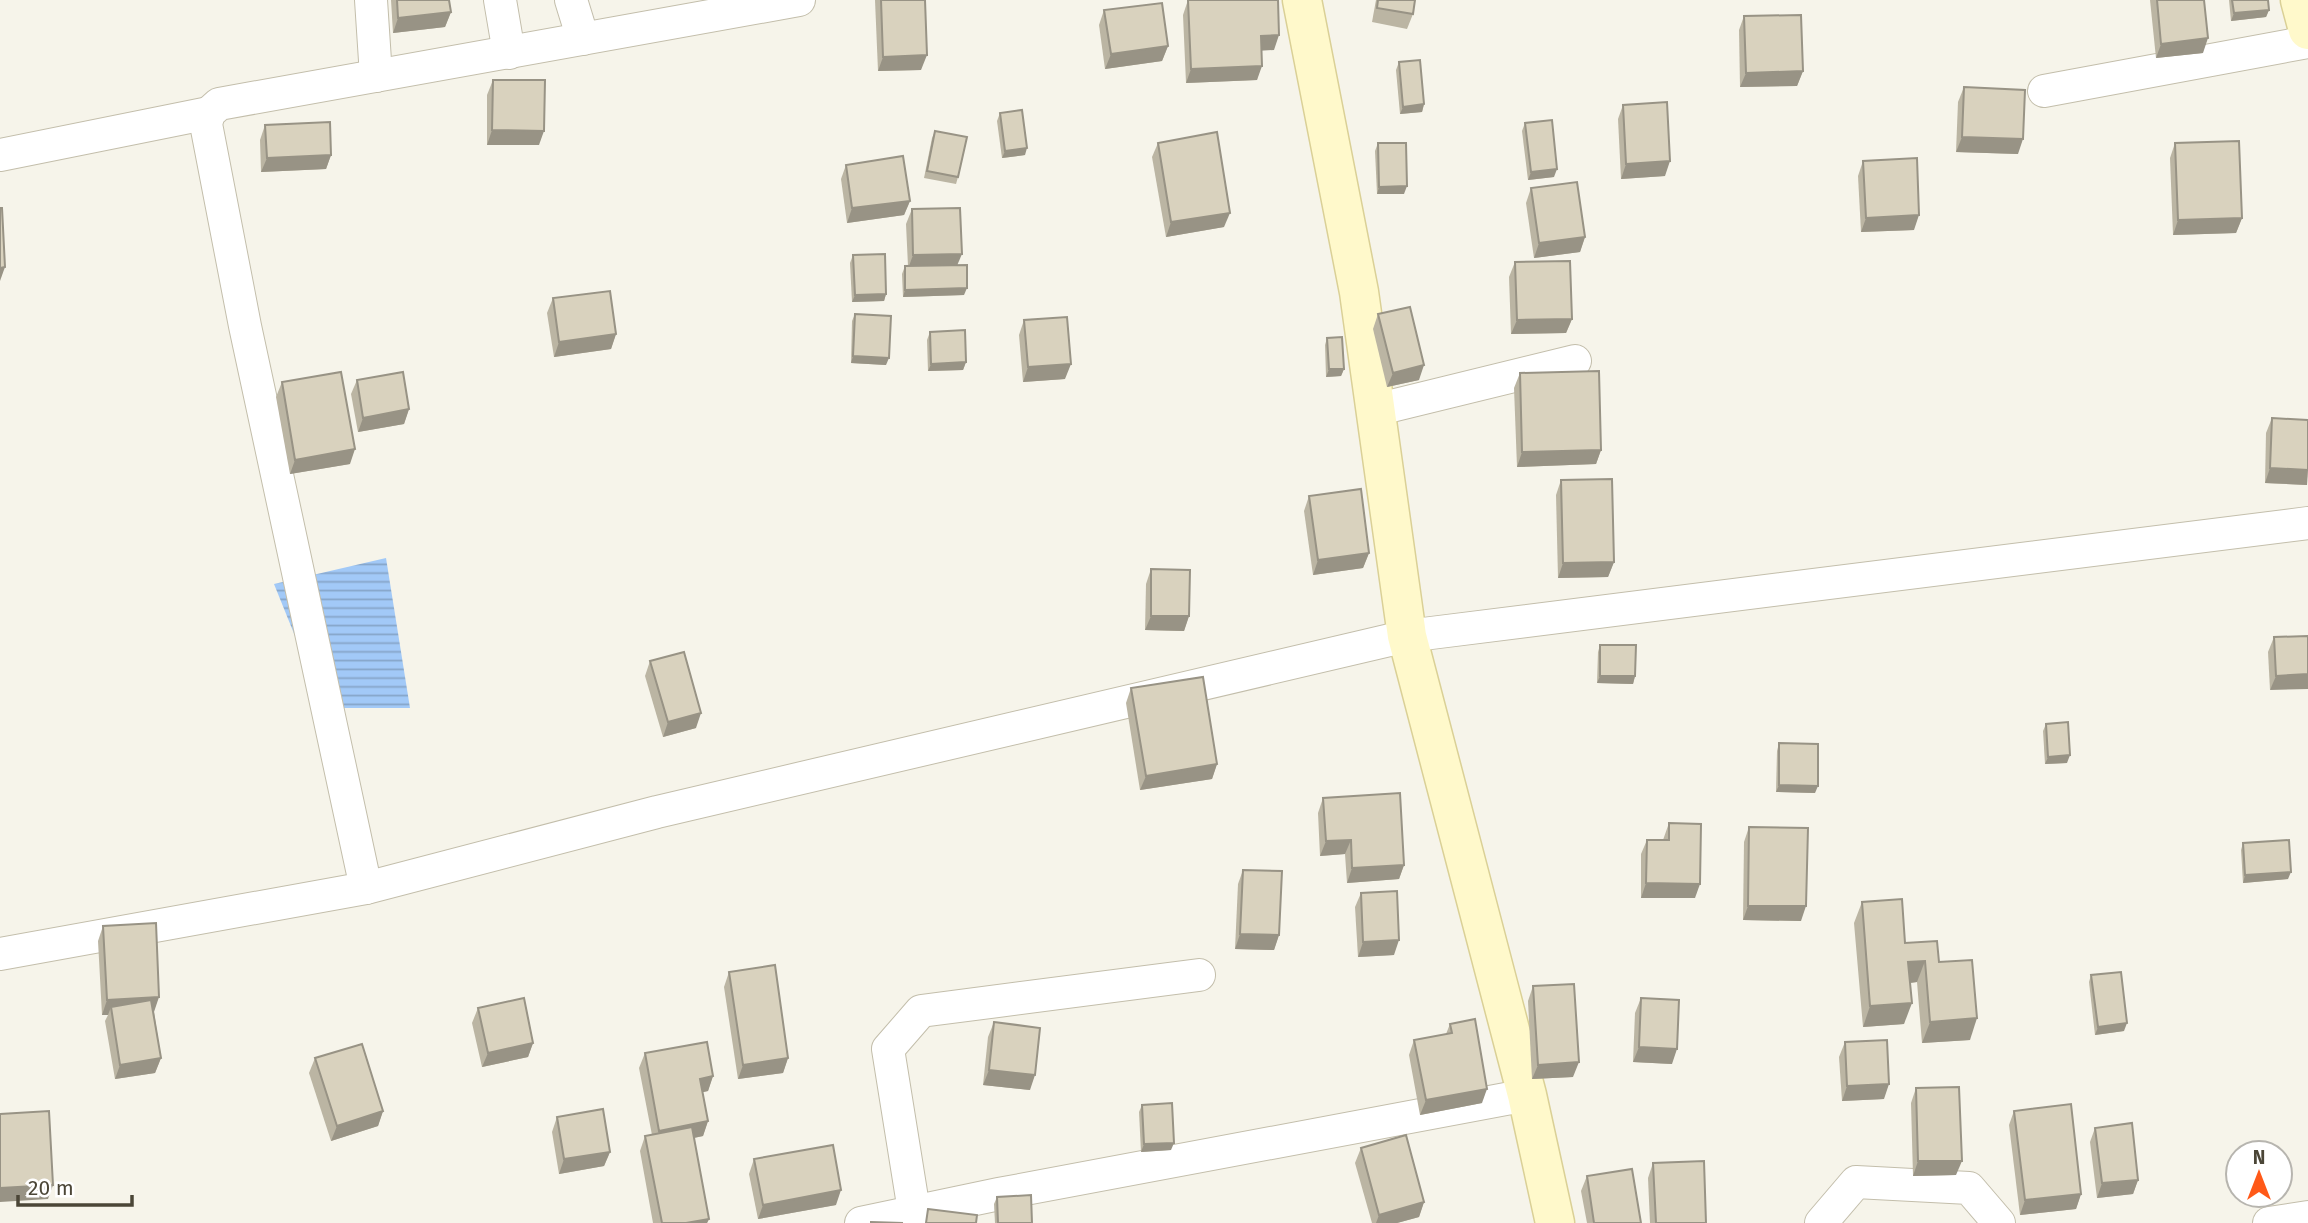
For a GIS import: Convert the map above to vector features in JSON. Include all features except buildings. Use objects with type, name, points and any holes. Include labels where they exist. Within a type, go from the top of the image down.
[{"type":"street","points":[[372,0],[376,76]]},
{"type":"street","points":[[500,0],[509,52]]},
{"type":"street","points":[[570,0],[583,39]]},
{"type":"street","points":[[366,888],[245,326],[205,124],[209,113],[219,104],[583,39],[759,4],[799,0]]},
{"type":"street","points":[[1302,0],[1359,292],[1407,636],[1527,1095],[1555,1223]]},
{"type":"street","points":[[2300,0],[2308,30]]},
{"type":"street","points":[[2044,91],[2308,42]]},
{"type":"street","points":[[0,155],[209,113]]},
{"type":"street","points":[[1375,410],[1575,361]]},
{"type":"street","points":[[0,954],[366,888],[671,809],[1407,636],[2308,523]]},
{"type":"street","points":[[914,1211],[888,1049],[921,1011],[1199,975]]},
{"type":"street","points":[[862,1223],[1527,1095]]},
{"type":"street","points":[[1821,1223],[1856,1182],[1969,1188],[1999,1223]]},
{"type":"street","points":[[2269,1223],[2308,1217]]},
{"type":"water","points":[[386,558],[410,708],[324,708],[274,584]]}]
